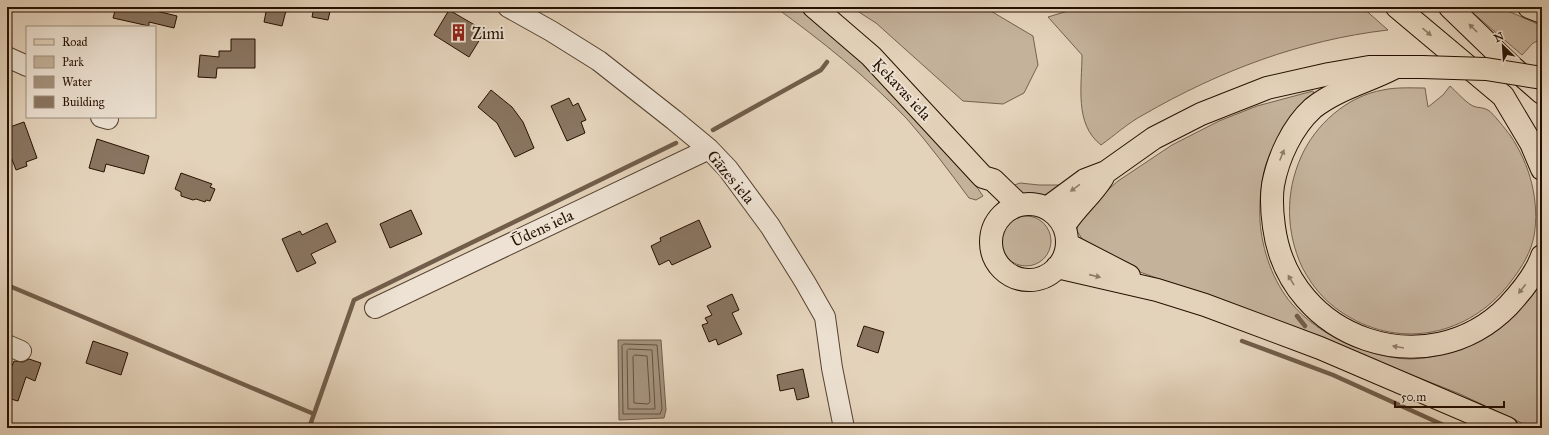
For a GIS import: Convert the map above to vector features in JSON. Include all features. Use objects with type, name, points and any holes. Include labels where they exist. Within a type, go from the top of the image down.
[{"type":"main road","name":"Ķekavas iela","points":[[814,7],[871,56],[983,177],[993,180],[1019,205]]},
{"type":"main road","points":[[1397,7],[1503,96],[1542,135]]},
{"type":"main road","points":[[1450,7],[1510,65],[1542,93]]},
{"type":"main road","points":[[1529,7],[1542,12]]},
{"type":"main road","points":[[1047,208],[1085,180],[1106,172],[1154,138],[1201,114],[1254,93],[1329,74],[1369,67],[1486,69],[1508,71],[1542,78]]},
{"type":"main road","points":[[1394,68],[1375,78],[1332,95],[1312,109],[1297,128],[1286,146],[1275,176],[1271,196],[1272,218],[1278,251],[1283,266],[1296,287],[1320,314],[1351,333],[1374,342],[1403,348],[1418,348],[1468,335],[1494,320],[1515,299],[1529,281],[1542,256]]},
{"type":"main road","points":[[1503,96],[1531,143],[1542,169]]},
{"type":"main road","points":[[1106,172],[1097,188],[1075,209],[1065,235],[1065,254],[1057,267],[1049,274],[1037,279],[1024,280],[1011,276],[1001,267],[994,256],[991,243],[993,230],[998,221],[1010,209],[1019,205],[1034,204],[1047,208],[1056,215],[1065,235],[1157,290]]},
{"type":"main road","name":"Ķekavas iela","points":[[983,177],[984,188],[994,203],[998,221]]},
{"type":"main road","points":[[1057,267],[1157,290],[1205,305],[1320,348],[1506,428]]},
{"type":"street","name":"Gāzes iela","points":[[508,7],[551,31],[599,61],[709,149],[728,169],[770,226],[806,282],[825,317],[832,368],[844,428]]},
{"type":"street","points":[[7,57],[26,66]]},
{"type":"street","name":"Ūdens iela","points":[[375,308],[709,149]]},
{"type":"green space","points":[[775,7],[798,7],[831,31],[867,62],[958,160],[983,196],[976,200],[969,198],[923,138],[892,104],[844,60]]},
{"type":"green space","points":[[851,7],[984,7],[1033,36],[1038,65],[1024,93],[1003,104],[963,101],[876,23]]},
{"type":"green space","points":[[1081,7],[1362,7],[1388,30],[1324,41],[1261,60],[1231,71],[1172,99],[1137,118],[1101,145],[1092,136],[1083,115],[1081,103],[1082,55],[1048,17]]},
{"type":"green space","points":[[1466,7],[1499,7],[1542,26],[1542,39],[1533,43],[1522,55]]},
{"type":"green space","points":[[1450,86],[1470,104],[1475,107],[1486,109],[1490,112],[1510,135],[1517,146],[1532,184],[1536,210],[1536,223],[1533,242],[1526,259],[1519,270],[1497,298],[1479,312],[1459,323],[1439,330],[1417,334],[1395,333],[1373,328],[1351,318],[1329,303],[1317,290],[1302,267],[1290,226],[1290,198],[1296,171],[1307,145],[1324,123],[1345,105],[1357,98],[1388,89],[1425,88],[1428,107],[1443,95]]},
{"type":"green space","points":[[1313,91],[1314,95],[1278,141],[1268,159],[1262,181],[1260,221],[1263,243],[1274,276],[1285,295],[1303,315],[1316,326],[1345,343],[1394,358],[1419,359],[1451,352],[1482,340],[1490,335],[1526,303],[1542,281],[1542,428],[1532,428],[1460,394],[1204,293],[1142,273],[1110,259],[1097,251],[1082,239],[1077,231],[1078,221],[1087,208],[1118,181],[1172,145],[1219,121],[1257,106]]},
{"type":"green space","points":[[1020,183],[1061,185],[1045,197],[1034,199],[1020,195],[1009,187]]},
{"type":"green space","points":[[1026,216],[1035,218],[1044,223],[1049,232],[1051,241],[1049,250],[1044,259],[1035,264],[1026,266],[1017,264],[1008,259],[1003,250],[1001,241],[1003,232],[1008,223],[1017,218]]},
{"type":"water","points":[[618,340],[661,340],[666,410],[664,418],[619,420]]},
{"type":"building","points":[[116,7],[153,7],[152,10],[177,16],[174,28],[149,22],[149,26],[113,18]]},
{"type":"building","points":[[267,7],[287,7],[282,26],[264,22]]},
{"type":"building","points":[[314,7],[331,7],[328,20],[312,17]]},
{"type":"building","name":"Zimi","points":[[449,10],[485,31],[469,57],[434,35]]},
{"type":"building","points":[[231,39],[255,39],[255,68],[217,68],[216,78],[198,77],[200,55],[219,57],[219,51],[231,51]]},
{"type":"building","points":[[491,90],[512,107],[523,122],[534,148],[515,157],[497,123],[478,107]]},
{"type":"building","points":[[569,98],[573,106],[578,103],[586,120],[581,122],[585,133],[567,141],[551,106]]},
{"type":"building","points":[[24,122],[37,158],[26,162],[27,166],[16,170],[7,146],[7,128]]},
{"type":"building","points":[[97,139],[149,156],[144,174],[106,164],[104,172],[89,168]]},
{"type":"building","points":[[181,173],[212,184],[210,187],[215,189],[210,201],[206,200],[205,202],[196,199],[193,200],[181,196],[181,192],[175,189]]},
{"type":"building","points":[[411,210],[422,234],[390,248],[380,224]]},
{"type":"building","points":[[699,220],[711,247],[672,265],[669,260],[659,265],[651,246],[661,241],[660,238]]},
{"type":"building","points":[[327,223],[336,242],[311,254],[316,263],[297,272],[282,239],[300,231],[302,235]]},
{"type":"building","points":[[732,294],[739,310],[732,313],[742,334],[718,345],[716,339],[709,342],[702,325],[708,323],[705,318],[712,315],[707,306]]},
{"type":"building","points":[[864,326],[884,332],[878,353],[857,346]]},
{"type":"building","points":[[93,341],[128,353],[121,375],[86,363]]},
{"type":"building","points":[[29,359],[41,363],[35,381],[26,377],[18,401],[7,398],[7,364],[12,366],[14,361],[23,362]]},
{"type":"building","points":[[803,369],[809,397],[797,400],[794,388],[780,391],[777,375]]},
{"type":"waterway","points":[[713,130],[821,70],[827,62]]},
{"type":"waterway","points":[[314,414],[354,300],[676,143]]},
{"type":"waterway","points":[[7,285],[314,414],[309,428]]},
{"type":"waterway","points":[[1297,316],[1305,326]]},
{"type":"waterway","points":[[1242,341],[1333,375],[1450,428]]},
{"type":"place","name":"Zimi","points":[[459,33]]}]
